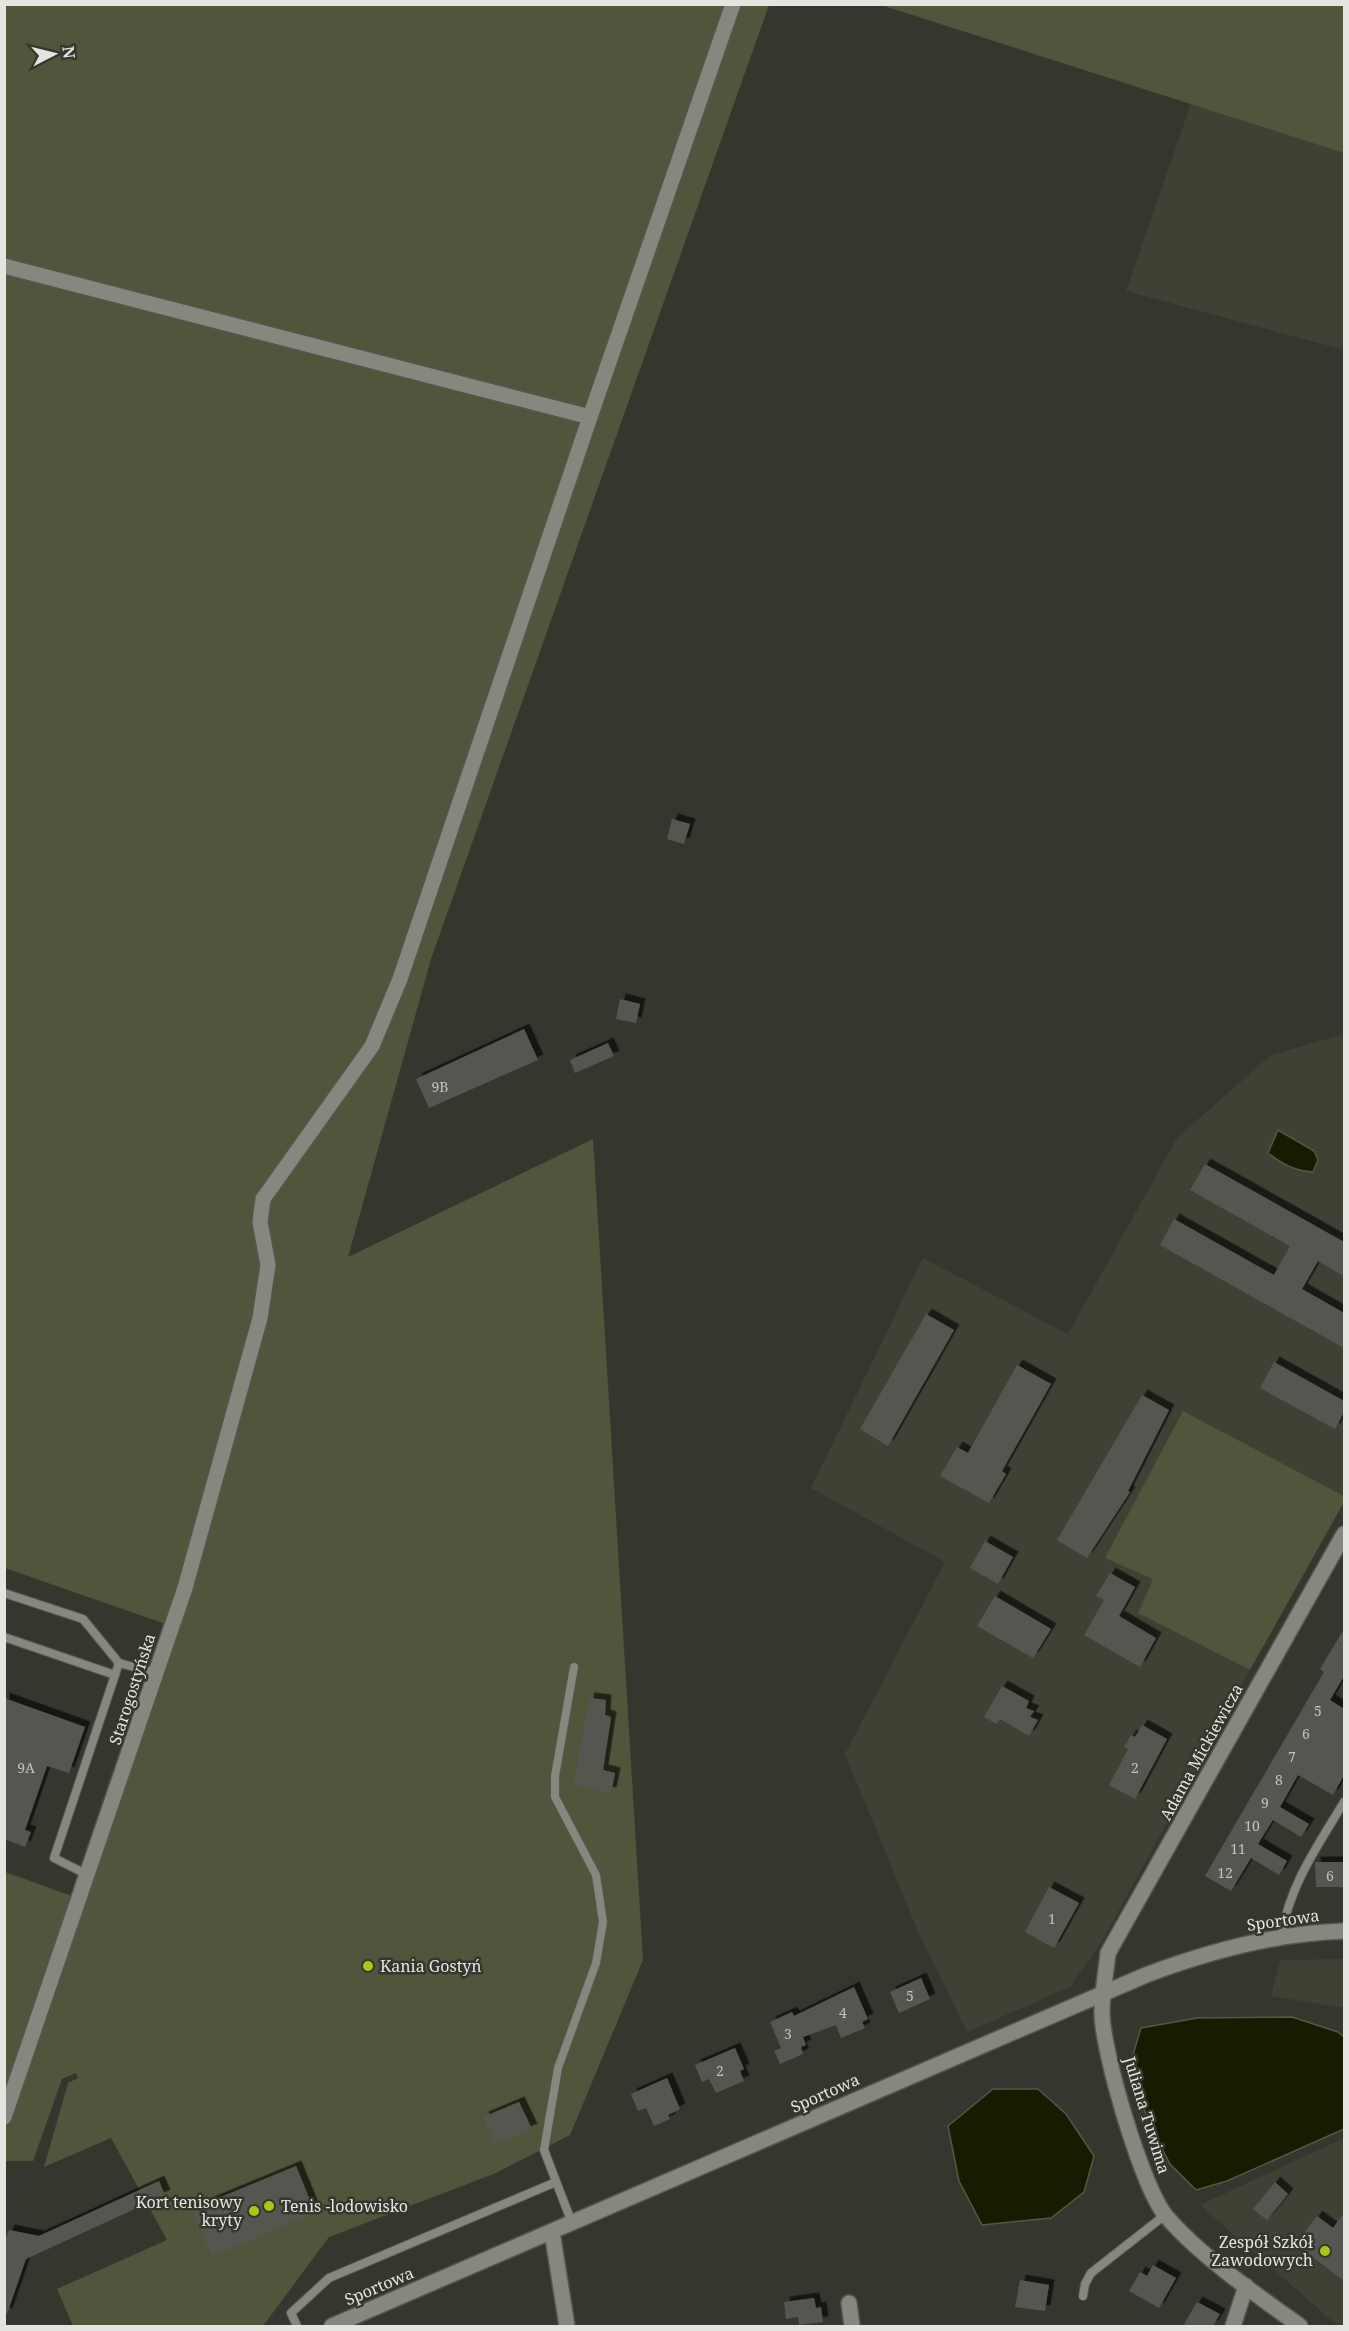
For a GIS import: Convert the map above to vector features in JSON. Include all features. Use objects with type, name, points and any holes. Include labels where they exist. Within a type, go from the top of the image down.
[{"type":"street","name":"Starogostyńska","points":[[4,2118],[185,1588],[260,1318],[268,1265],[260,1222],[263,1199],[372,1046],[400,979],[590,417],[733,4]]},
{"type":"street","points":[[4,266],[590,417]]},
{"type":"street","name":"Adama Mickiewicza","points":[[1104,1992],[1108,1953],[1344,1534]]},
{"type":"street","name":"Sportowa","points":[[332,2326],[1104,1992],[1201,1955],[1281,1938],[1344,1931]]},
{"type":"street","name":"Juliana Tuwima","points":[[1104,1992],[1102,2014],[1114,2076],[1150,2188],[1165,2215],[1246,2286],[1300,2326]]},
{"type":"street","points":[[552,2232],[567,2326]]},
{"type":"street","points":[[1233,2326],[1246,2286]]},
{"type":"street","points":[[849,2303],[852,2326]]},
{"type":"lane","points":[[4,1593],[83,1619],[119,1663],[156,1673]]},
{"type":"lane","points":[[4,1638],[115,1675]]},
{"type":"lane","points":[[88,1875],[54,1858],[119,1663]]},
{"type":"lane","points":[[572,2223],[543,2150],[558,2068],[596,1963],[603,1922],[596,1875],[555,1797],[555,1776],[574,1667]]},
{"type":"lane","points":[[1281,1938],[1285,1910],[1293,1887],[1344,1802]]},
{"type":"lane","points":[[297,2326],[291,2313],[329,2278],[556,2182]]},
{"type":"lane","points":[[1083,2296],[1085,2284],[1091,2273],[1165,2215]]},
{"type":"shaded area","points":[[5,5],[769,5],[431,959],[348,1257],[593,1139],[643,1960],[570,2135],[496,2173],[329,2237],[263,2326],[73,2326],[57,2289],[167,2240],[111,2138],[44,2167],[68,2083],[78,2078],[76,2073],[62,2079],[33,2161],[5,2161],[5,1872],[83,1900],[174,1627],[5,1568]]},
{"type":"shaded area","points":[[881,5],[1344,5],[1344,153]]},
{"type":"shaded area","points":[[1194,95],[1344,138],[1344,350],[1126,291]]},
{"type":"shaded area","points":[[1344,1034],[1344,1496],[1183,1411],[1154,1579],[1138,1613],[1250,1670],[1103,1940],[1070,1987],[967,2032],[920,1936],[845,1754],[945,1562],[811,1488],[923,1258],[1068,1334],[1177,1138],[1271,1055]]},
{"type":"shaded area","points":[[1278,1130],[1314,1151],[1318,1160],[1313,1172],[1289,1166],[1268,1153]]},
{"type":"shaded area","points":[[1183,1411],[1344,1496],[1344,1502],[1250,1670],[1138,1613],[1153,1579],[1105,1558]]},
{"type":"shaded area","points":[[1344,1959],[1344,2008],[1271,1996],[1280,1960]]},
{"type":"shaded area","points":[[1292,2017],[1338,2032],[1344,2037],[1344,2129],[1227,2181],[1196,2190],[1170,2164],[1148,2121],[1130,2065],[1141,2028],[1197,2018]]},
{"type":"shaded area","points":[[993,2089],[1038,2089],[1066,2114],[1094,2156],[1084,2192],[1051,2218],[982,2225],[959,2181],[948,2126]]},
{"type":"shaded area","points":[[1344,2138],[1344,2326],[1338,2326],[1200,2205]]},
{"type":"building","points":[[672,819],[690,824],[684,844],[667,839]]},
{"type":"building","points":[[620,999],[640,1004],[636,1023],[616,1019]]},
{"type":"building","points":[[524,1029],[538,1060],[429,1108],[416,1079]]},
{"type":"building","points":[[608,1043],[614,1056],[575,1073],[570,1060]]},
{"type":"building","points":[[1205,1164],[1344,1242],[1344,1276],[1318,1261],[1302,1289],[1344,1313],[1344,1348],[1160,1245],[1174,1219],[1274,1275],[1290,1246],[1190,1190]]},
{"type":"building","points":[[926,1314],[954,1330],[888,1446],[860,1429]]},
{"type":"building","points":[[1274,1362],[1344,1401],[1344,1412],[1335,1429],[1260,1388]]},
{"type":"building","points":[[1017,1365],[1051,1384],[1002,1471],[1006,1474],[989,1503],[940,1476],[957,1447],[968,1453]]},
{"type":"building","points":[[1142,1395],[1169,1410],[1128,1491],[1130,1492],[1087,1558],[1057,1540]]},
{"type":"building","points":[[985,1541],[1013,1557],[998,1584],[970,1568]]},
{"type":"building","points":[[1110,1573],[1135,1587],[1119,1616],[1156,1638],[1140,1667],[1084,1635],[1104,1600],[1096,1596]]},
{"type":"building","points":[[995,1596],[1051,1629],[1033,1658],[977,1626]]},
{"type":"building","points":[[1344,1629],[1344,1676],[1330,1700],[1344,1709],[1344,1775],[1333,1795],[1298,1775],[1280,1807],[1309,1824],[1301,1837],[1273,1820],[1258,1844],[1287,1861],[1279,1875],[1251,1858],[1231,1891],[1205,1876],[1324,1672],[1320,1669]]},
{"type":"building","points":[[1002,1686],[1029,1701],[1026,1708],[1034,1711],[1030,1717],[1038,1720],[1029,1736],[1000,1719],[997,1724],[984,1717]]},
{"type":"building","points":[[4,1698],[85,1727],[69,1773],[47,1766],[25,1830],[31,1832],[25,1847],[4,1839]]},
{"type":"building","points":[[589,1698],[606,1700],[605,1715],[611,1717],[603,1770],[615,1773],[611,1793],[574,1784]]},
{"type":"building","points":[[1142,1725],[1167,1739],[1135,1799],[1109,1785],[1128,1749],[1124,1747],[1131,1735],[1135,1737]]},
{"type":"building","points":[[1315,1862],[1344,1862],[1344,1887],[1316,1887]]},
{"type":"building","points":[[1049,1887],[1079,1903],[1054,1948],[1025,1932]]},
{"type":"building","points":[[921,1978],[930,1999],[899,2013],[890,1992]]},
{"type":"building","points":[[854,1987],[868,2019],[862,2022],[865,2028],[841,2038],[836,2025],[803,2037],[806,2045],[801,2047],[803,2054],[780,2064],[774,2051],[781,2048],[770,2022],[792,2012],[794,2016]]},
{"type":"building","points":[[735,2048],[744,2069],[740,2071],[744,2081],[716,2093],[709,2079],[702,2082],[695,2065]]},
{"type":"building","points":[[667,2078],[680,2109],[668,2115],[670,2119],[654,2126],[646,2108],[638,2111],[631,2094]]},
{"type":"building","points":[[519,2102],[532,2129],[495,2145],[483,2117]]},
{"type":"building","name":"Kort tenisowy kryty","points":[[296,2166],[315,2213],[212,2256],[192,2209]]},
{"type":"building","points":[[159,2181],[165,2195],[26,2259],[7,2314],[4,2313],[4,2243],[9,2230],[39,2236]]},
{"type":"building","points":[[1275,2182],[1288,2194],[1267,2220],[1253,2209]]},
{"type":"building","name":"Zespół Szkół Zawodowych","points":[[1344,2213],[1344,2281],[1296,2244],[1317,2216],[1333,2228]]},
{"type":"building","points":[[1153,2265],[1176,2278],[1159,2308],[1129,2291],[1140,2272],[1147,2276]]},
{"type":"building","points":[[1020,2280],[1049,2285],[1045,2311],[1015,2307]]},
{"type":"building","points":[[814,2298],[816,2308],[821,2307],[823,2322],[799,2325],[798,2317],[786,2319],[784,2302]]},
{"type":"building","points":[[1197,2302],[1220,2314],[1213,2326],[1183,2326]]},
{"type":"place","name":"Kania Gostyń","points":[[368,1966]]},
{"type":"place","name":"Tenis -lodowisko","points":[[269,2206]]},
{"type":"place","name":"Kort tenisowy kryty","points":[[254,2211]]},
{"type":"place","name":"Zespół Szkół Zawodowych","points":[[1325,2251]]}]
